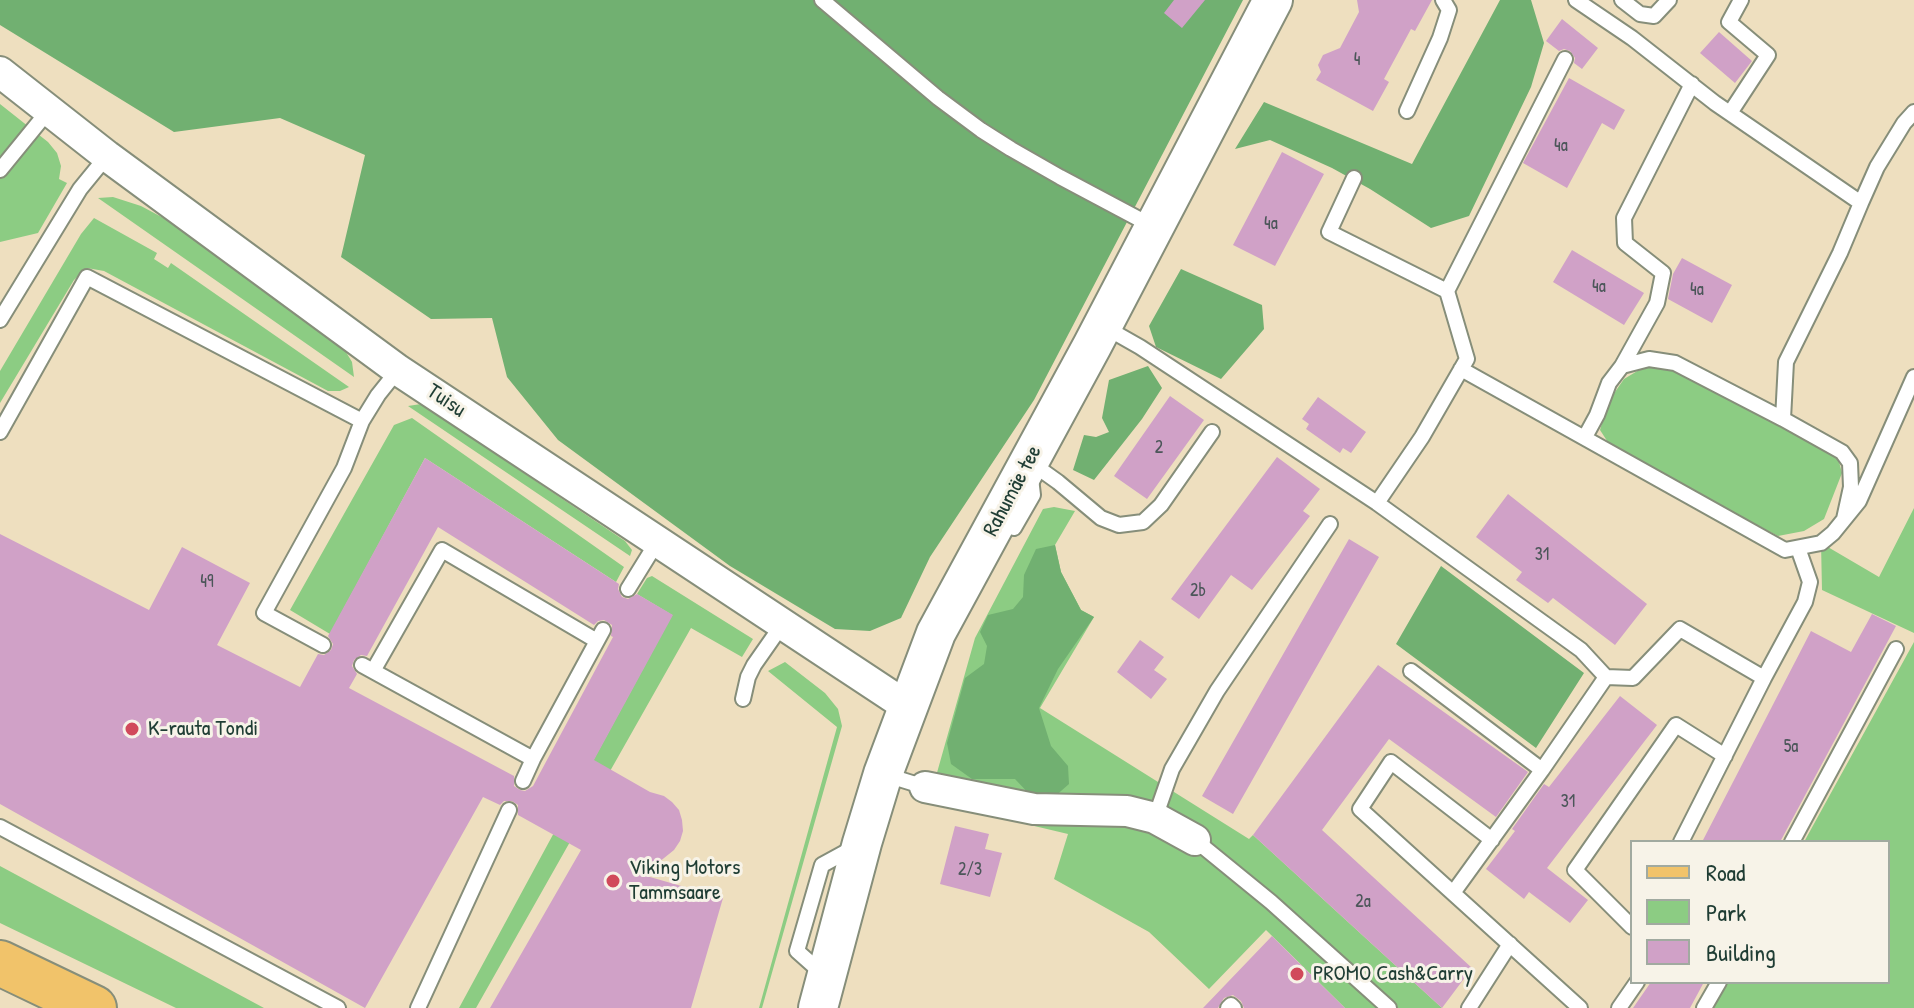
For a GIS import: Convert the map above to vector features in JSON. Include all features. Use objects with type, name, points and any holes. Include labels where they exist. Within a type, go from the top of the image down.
[{"type":"main road","points":[[0,963],[94,1008]]},
{"type":"street","name":"Rahumäe tee","points":[[822,992],[883,774],[936,633],[965,594],[1029,462],[1273,0]]},
{"type":"street","name":"Tuisu","points":[[0,72],[107,156],[398,370],[908,707]]},
{"type":"street","points":[[925,787],[1034,809],[1127,811],[1155,818],[1195,840]]},
{"type":"lane","points":[[822,0],[938,98],[981,130],[1155,227]]},
{"type":"lane","points":[[1407,111],[1440,38],[1449,10],[1443,0]]},
{"type":"lane","points":[[1575,0],[1584,14]]},
{"type":"lane","points":[[1575,0],[1632,38],[1730,113],[1861,203]]},
{"type":"lane","points":[[1622,0],[1640,14],[1654,16],[1669,0]]},
{"type":"lane","points":[[1730,113],[1768,55],[1729,22],[1741,0]]},
{"type":"lane","points":[[1377,503],[1422,437],[1467,359],[1447,291],[1565,59]]},
{"type":"lane","points":[[1585,437],[1609,383],[1622,366],[1657,303],[1663,273],[1625,243],[1624,218],[1692,84]]},
{"type":"lane","points":[[0,170],[49,110]]},
{"type":"lane","points":[[1783,419],[1786,362],[1840,253],[1877,167],[1914,112]]},
{"type":"lane","points":[[0,320],[80,189],[107,156]]},
{"type":"lane","points":[[1354,178],[1329,232],[1447,291]]},
{"type":"lane","points":[[0,432],[87,277],[362,421]]},
{"type":"lane","points":[[1103,326],[1140,347],[1377,503],[1581,650],[1606,677],[1633,678],[1680,629],[1764,678]]},
{"type":"lane","points":[[1622,366],[1649,359],[1675,363],[1842,452],[1850,463],[1851,487],[1844,519]]},
{"type":"lane","points":[[1461,369],[1785,550],[1821,543],[1859,501],[1914,377]]},
{"type":"lane","points":[[323,645],[264,613],[344,468],[362,421],[398,370]]},
{"type":"lane","points":[[1029,462],[1101,518],[1119,525],[1143,522],[1161,505],[1212,432]]},
{"type":"lane","points":[[1009,538],[1033,495],[1029,462]]},
{"type":"lane","points":[[1155,818],[1172,769],[1217,691],[1330,524]]},
{"type":"lane","points":[[628,589],[657,542]]},
{"type":"lane","points":[[1682,840],[1805,602],[1810,582],[1798,548]]},
{"type":"lane","points":[[523,781],[600,636],[442,550],[367,668],[533,759]]},
{"type":"lane","points":[[743,699],[754,665],[782,625]]},
{"type":"lane","points":[[1793,840],[1896,649]]},
{"type":"lane","points":[[1411,671],[1542,770]]},
{"type":"lane","points":[[1453,893],[1606,677]]},
{"type":"lane","points":[[1630,925],[1575,870],[1676,725],[1725,756]]},
{"type":"lane","points":[[1492,840],[1391,762],[1360,809],[1580,1008]]},
{"type":"lane","points":[[883,774],[925,787]]},
{"type":"lane","points":[[418,1008],[509,810]]},
{"type":"lane","points":[[0,827],[338,1008]]},
{"type":"lane","points":[[1195,840],[1271,902],[1389,1008]]},
{"type":"lane","points":[[1469,1008],[1510,944]]},
{"type":"lane","points":[[1619,1008],[1636,984]]},
{"type":"lane","points":[[1704,1008],[1718,984]]},
{"type":"green space","points":[[0,0],[1243,0],[1034,400],[930,557],[901,618],[870,631],[835,629],[730,566],[558,440],[507,377],[492,318],[431,319],[341,257],[365,155],[280,118],[174,132],[0,25]]},
{"type":"green space","points":[[1500,0],[1531,0],[1544,43],[1531,87],[1469,216],[1431,228],[1332,168],[1270,140],[1235,149],[1264,102],[1412,164]]},
{"type":"green space","points":[[0,104],[48,142],[57,153],[61,166],[59,179],[67,183],[38,233],[0,242]]},
{"type":"green space","points":[[113,197],[141,206],[171,222],[346,352],[352,362],[354,377],[98,198]]},
{"type":"green space","points":[[94,218],[157,253],[154,259],[168,268],[171,263],[349,387],[328,391],[104,271],[87,268],[74,280],[0,403],[0,371],[81,234]]},
{"type":"green space","points":[[1181,269],[1262,305],[1264,329],[1221,379],[1156,347],[1149,326]]},
{"type":"green space","points":[[1649,364],[1675,369],[1838,458],[1842,473],[1824,519],[1804,531],[1778,536],[1613,450],[1600,430],[1608,402],[1624,379]]},
{"type":"green space","points":[[1148,366],[1162,388],[1142,419],[1094,480],[1073,470],[1084,435],[1096,437],[1109,432],[1102,418],[1109,380]]},
{"type":"green space","points":[[421,404],[625,541],[632,550],[630,556],[408,406]]},
{"type":"green space","points":[[412,418],[624,567],[616,582],[425,458],[330,634],[290,610],[394,425]]},
{"type":"green space","points":[[1054,507],[1075,511],[1055,545],[1061,572],[1081,610],[1094,617],[1040,708],[1249,839],[1253,835],[1442,1008],[1345,1008],[1266,930],[1209,989],[1149,932],[1054,879],[1068,834],[929,801],[975,638],[1043,509]]},
{"type":"green space","points":[[1914,508],[1914,633],[1822,590],[1821,543],[1879,577]]},
{"type":"green space","points":[[1055,545],[1061,572],[1081,610],[1094,617],[1058,669],[1039,708],[1051,746],[1068,766],[1069,784],[1053,798],[1034,799],[1015,779],[972,779],[951,764],[947,743],[965,678],[984,664],[987,646],[980,632],[988,615],[1013,609],[1023,597],[1024,575],[1036,549]]},
{"type":"green space","points":[[1441,566],[1584,673],[1536,748],[1396,644]]},
{"type":"green space","points":[[652,576],[753,639],[742,657],[691,628],[476,1008],[459,1008],[672,615],[637,594],[647,578]]},
{"type":"green space","points":[[1914,642],[1914,1008],[1709,1008],[1725,984],[1890,984],[1890,840],[1805,840]]},
{"type":"green space","points":[[785,662],[825,693],[838,709],[842,726],[762,1008],[759,1008],[837,727],[768,671]]},
{"type":"green space","points":[[0,866],[264,1008],[176,1008],[0,923]]},
{"type":"building","points":[[1174,0],[1205,0],[1182,28],[1164,13]]},
{"type":"building","points":[[1357,0],[1432,0],[1415,31],[1411,29],[1384,79],[1389,82],[1373,111],[1316,80],[1321,72],[1318,65],[1323,55],[1340,48],[1359,12]]},
{"type":"building","points":[[1562,19],[1598,48],[1582,69],[1574,63],[1575,58],[1570,51],[1559,51],[1546,41]]},
{"type":"building","points":[[1719,32],[1752,61],[1735,83],[1700,53]]},
{"type":"building","points":[[1569,78],[1625,110],[1614,130],[1602,123],[1567,188],[1523,163]]},
{"type":"building","points":[[1282,152],[1324,174],[1275,266],[1233,245]]},
{"type":"building","points":[[1572,250],[1644,293],[1624,325],[1553,282]]},
{"type":"building","points":[[1682,258],[1732,285],[1712,323],[1668,299],[1673,274]]},
{"type":"building","points":[[1170,396],[1204,420],[1147,499],[1114,476]]},
{"type":"building","points":[[1318,397],[1366,432],[1351,453],[1343,448],[1340,453],[1306,429],[1309,424],[1302,419]]},
{"type":"building","points":[[1277,457],[1320,489],[1303,511],[1310,516],[1252,590],[1231,575],[1199,619],[1171,599]]},
{"type":"building","points":[[425,458],[619,584],[622,597],[628,599],[637,594],[673,615],[594,760],[650,792],[664,796],[679,810],[683,831],[680,841],[674,850],[643,875],[723,898],[691,1008],[490,1008],[581,850],[518,815],[518,805],[512,801],[504,801],[500,805],[483,797],[365,1008],[0,804],[0,534],[149,610],[182,547],[250,583],[217,645],[300,687],[318,654],[324,655],[331,650],[333,644],[328,636]],"holes":[[[438,527],[594,625],[604,620],[612,625],[613,637],[533,786],[525,791],[514,786],[514,776],[349,688],[357,674],[352,666],[354,660],[361,655],[367,656]]]},
{"type":"building","points":[[1508,494],[1647,604],[1615,645],[1553,598],[1548,603],[1516,580],[1522,572],[1476,537]]},
{"type":"building","points":[[1349,539],[1379,557],[1233,814],[1202,796]]},
{"type":"building","points":[[1872,614],[1896,626],[1781,840],[1703,840],[1811,631],[1851,652]]},
{"type":"building","points":[[1140,640],[1164,657],[1154,670],[1167,679],[1151,699],[1117,672]]},
{"type":"building","points":[[1378,665],[1528,772],[1496,817],[1389,739],[1322,830],[1472,968],[1442,1008],[1253,835]]},
{"type":"building","points":[[1620,696],[1657,725],[1547,868],[1588,900],[1570,923],[1529,892],[1524,899],[1486,869],[1515,831],[1512,829],[1544,784],[1549,787]]},
{"type":"building","points":[[955,826],[989,834],[985,849],[1002,853],[990,897],[940,884]]},
{"type":"building","points":[[1272,936],[1345,1008],[1244,1008],[1233,995],[1224,998],[1218,1008],[1203,1008]]},
{"type":"building","points":[[1650,984],[1703,984],[1690,1008],[1633,1008]]},
{"type":"place","name":"K-rauta Tondi","points":[[132,729]]},
{"type":"place","name":"Viking Motors Tammsaare","points":[[613,881]]},
{"type":"place","name":"PROMO Cash&Carry","points":[[1297,974]]}]
